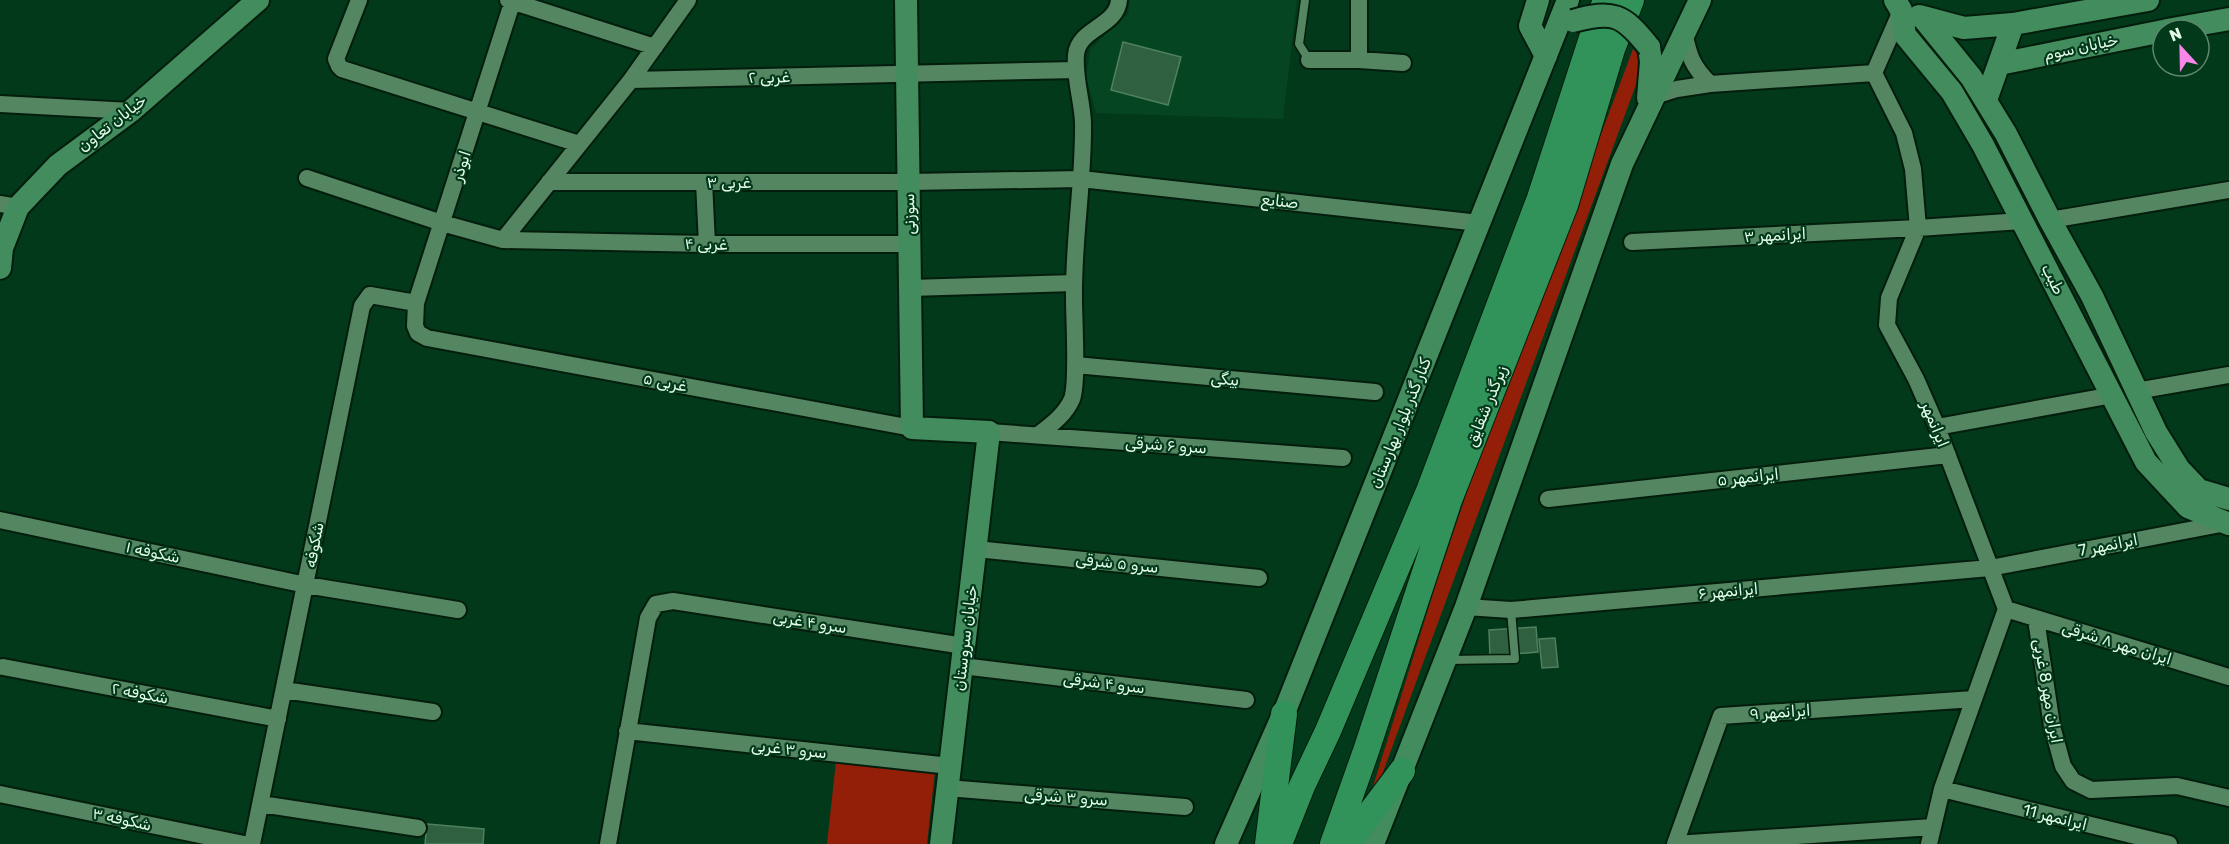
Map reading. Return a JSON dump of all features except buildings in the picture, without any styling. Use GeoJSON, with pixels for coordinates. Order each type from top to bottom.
{"type":"FeatureCollection","features":[{"type":"Feature","properties":{"kind":"main road","name":"خیابان تعاون"},"geometry":{"type":"LineString","coordinates":[[0,268],[9,205],[131,111],[258,0]]}},
{"type":"Feature","properties":{"kind":"main road","name":"سوزنی"},"geometry":{"type":"LineString","coordinates":[[906,0],[912,428]]}},
{"type":"Feature","properties":{"kind":"main road"},"geometry":{"type":"LineString","coordinates":[[1538,0],[1530,26],[1546,56]]}},
{"type":"Feature","properties":{"kind":"main road","name":"زیرگذر شقایق"},"geometry":{"type":"LineString","coordinates":[[1279,844],[1429,491],[1540,198],[1606,0]]}},
{"type":"Feature","properties":{"kind":"main road","name":"زیرگذر شقایق"},"geometry":{"type":"LineString","coordinates":[[1333,844],[1449,500],[1565,205],[1612,49],[1631,0]]}},
{"type":"Feature","properties":{"kind":"main road"},"geometry":{"type":"LineString","coordinates":[[1373,844],[1466,608],[1622,164],[1700,0]]}},
{"type":"Feature","properties":{"kind":"main road"},"geometry":{"type":"LineString","coordinates":[[2148,0],[2155,18]]}},
{"type":"Feature","properties":{"kind":"main road","name":"خیابان سوم"},"geometry":{"type":"LineString","coordinates":[[1923,18],[1964,28],[2013,24],[2148,0]]}},
{"type":"Feature","properties":{"kind":"main road"},"geometry":{"type":"LineString","coordinates":[[1898,5],[1923,18]]}},
{"type":"Feature","properties":{"kind":"main road","name":"طیب"},"geometry":{"type":"LineString","coordinates":[[1898,5],[1905,35],[1952,92],[1983,145],[2146,462],[2188,507],[2228,523]]}},
{"type":"Feature","properties":{"kind":"main road"},"geometry":{"type":"LineString","coordinates":[[1570,11],[1615,16],[1632,26],[1649,47],[1651,104]]}},
{"type":"Feature","properties":{"kind":"main road","name":"کنار گذر بلوار بهارستان"},"geometry":{"type":"LineString","coordinates":[[1227,844],[1284,714],[1546,56],[1570,11]]}},
{"type":"Feature","properties":{"kind":"main road","name":"طیب"},"geometry":{"type":"LineString","coordinates":[[1923,18],[1986,100],[2006,134],[2092,296],[2156,432],[2179,469],[2199,490],[2229,498]]}},
{"type":"Feature","properties":{"kind":"main road","name":"خیابان سوم"},"geometry":{"type":"LineString","coordinates":[[2211,22],[2229,19]]}},
{"type":"Feature","properties":{"kind":"main road"},"geometry":{"type":"LineString","coordinates":[[1986,100],[2013,24]]}},
{"type":"Feature","properties":{"kind":"main road","name":"خیابان سوم"},"geometry":{"type":"LineString","coordinates":[[1999,64],[2151,33]]}},
{"type":"Feature","properties":{"kind":"main road"},"geometry":{"type":"LineString","coordinates":[[1983,145],[2006,134]]}},
{"type":"Feature","properties":{"kind":"main road"},"geometry":{"type":"LineString","coordinates":[[912,428],[989,432]]}},
{"type":"Feature","properties":{"kind":"main road","name":"خیابان سروستان"},"geometry":{"type":"LineString","coordinates":[[941,844],[989,432]]}},
{"type":"Feature","properties":{"kind":"main road"},"geometry":{"type":"LineString","coordinates":[[1268,844],[1284,714]]}},
{"type":"Feature","properties":{"kind":"main road"},"geometry":{"type":"LineString","coordinates":[[1347,844],[1402,771]]}},
{"type":"Feature","properties":{"kind":"street"},"geometry":{"type":"LineString","coordinates":[[359,0],[336,59],[342,69],[579,144]]}},
{"type":"Feature","properties":{"kind":"street"},"geometry":{"type":"LineString","coordinates":[[511,0],[655,47]]}},
{"type":"Feature","properties":{"kind":"street","name":"ابوذر"},"geometry":{"type":"LineString","coordinates":[[418,333],[415,326],[416,303],[478,112],[511,0]]}},
{"type":"Feature","properties":{"kind":"street"},"geometry":{"type":"LineString","coordinates":[[503,240],[631,80],[688,0]]}},
{"type":"Feature","properties":{"kind":"street"},"geometry":{"type":"LineString","coordinates":[[1038,435],[1059,418],[1072,398],[1076,222],[1081,179],[1083,120],[1076,70],[1076,51],[1079,44],[1112,16],[1119,0]]}},
{"type":"Feature","properties":{"kind":"street"},"geometry":{"type":"LineString","coordinates":[[1359,0],[1359,60]]}},
{"type":"Feature","properties":{"kind":"street"},"geometry":{"type":"LineString","coordinates":[[1651,104],[1684,88],[1710,84],[1874,73],[1898,5]]}},
{"type":"Feature","properties":{"kind":"street"},"geometry":{"type":"LineString","coordinates":[[1684,32],[1690,58],[1696,70],[1710,84]]}},
{"type":"Feature","properties":{"kind":"street"},"geometry":{"type":"LineString","coordinates":[[1309,60],[1403,63]]}},
{"type":"Feature","properties":{"kind":"street","name":"غربی ۲"},"geometry":{"type":"LineString","coordinates":[[631,80],[1076,70]]}},
{"type":"Feature","properties":{"kind":"street","name":"ایرانمهر"},"geometry":{"type":"LineString","coordinates":[[1874,73],[1904,133],[1913,170],[1918,228],[1889,298],[1887,325],[1916,379],[1937,427],[2006,609]]}},
{"type":"Feature","properties":{"kind":"street"},"geometry":{"type":"LineString","coordinates":[[0,104],[131,111]]}},
{"type":"Feature","properties":{"kind":"street","name":"غربی ۴"},"geometry":{"type":"LineString","coordinates":[[307,178],[442,223],[503,240],[707,244],[910,244]]}},
{"type":"Feature","properties":{"kind":"street","name":"صنایع"},"geometry":{"type":"LineString","coordinates":[[909,182],[1081,179],[1479,224]]}},
{"type":"Feature","properties":{"kind":"street","name":"غربی ۳"},"geometry":{"type":"LineString","coordinates":[[549,182],[909,182]]}},
{"type":"Feature","properties":{"kind":"street"},"geometry":{"type":"LineString","coordinates":[[704,182],[707,244]]}},
{"type":"Feature","properties":{"kind":"street"},"geometry":{"type":"LineString","coordinates":[[2050,220],[2229,190]]}},
{"type":"Feature","properties":{"kind":"street","name":"ایرانمهر ۳"},"geometry":{"type":"LineString","coordinates":[[1632,242],[1918,228],[2022,220]]}},
{"type":"Feature","properties":{"kind":"street"},"geometry":{"type":"LineString","coordinates":[[910,288],[1074,283]]}},
{"type":"Feature","properties":{"kind":"street","name":"شکوفه"},"geometry":{"type":"LineString","coordinates":[[252,844],[362,306],[370,295],[416,303]]}},
{"type":"Feature","properties":{"kind":"street","name":"غربی ۵"},"geometry":{"type":"LineString","coordinates":[[418,333],[427,338],[912,428]]}},
{"type":"Feature","properties":{"kind":"street","name":"بیگی"},"geometry":{"type":"LineString","coordinates":[[1074,365],[1375,392]]}},
{"type":"Feature","properties":{"kind":"street"},"geometry":{"type":"LineString","coordinates":[[2136,391],[2229,375]]}},
{"type":"Feature","properties":{"kind":"street"},"geometry":{"type":"LineString","coordinates":[[1937,427],[2113,395]]}},
{"type":"Feature","properties":{"kind":"street","name":"سرو ۶ شرقی"},"geometry":{"type":"LineString","coordinates":[[989,432],[1343,458]]}},
{"type":"Feature","properties":{"kind":"street","name":"ایرانمهر ۵"},"geometry":{"type":"LineString","coordinates":[[1548,499],[1948,455]]}},
{"type":"Feature","properties":{"kind":"street","name":"شکوفه ۱"},"geometry":{"type":"LineString","coordinates":[[0,520],[306,585],[458,610]]}},
{"type":"Feature","properties":{"kind":"street","name":"ایرانمهر 7"},"geometry":{"type":"LineString","coordinates":[[1990,568],[2228,523]]}},
{"type":"Feature","properties":{"kind":"street","name":"سرو ۵ شرقی"},"geometry":{"type":"LineString","coordinates":[[976,549],[1259,578]]}},
{"type":"Feature","properties":{"kind":"street","name":"ایرانمهر ۶"},"geometry":{"type":"LineString","coordinates":[[1466,608],[1511,610],[1990,568]]}},
{"type":"Feature","properties":{"kind":"street","name":"سرو ۴ غربی"},"geometry":{"type":"LineString","coordinates":[[627,731],[648,618],[656,604],[673,601],[963,656]]}},
{"type":"Feature","properties":{"kind":"street"},"geometry":{"type":"LineString","coordinates":[[1929,844],[1942,789],[2006,609]]}},
{"type":"Feature","properties":{"kind":"street","name":"ایران مهر ٨ شرقی"},"geometry":{"type":"LineString","coordinates":[[2006,609],[2229,677]]}},
{"type":"Feature","properties":{"kind":"street","name":"ایران مهر 8 غربی"},"geometry":{"type":"LineString","coordinates":[[2036,619],[2052,726],[2063,766],[2073,781],[2091,790],[2177,786],[2229,798]]}},
{"type":"Feature","properties":{"kind":"street","name":"سرو ۴ شرقی"},"geometry":{"type":"LineString","coordinates":[[963,656],[1246,700]]}},
{"type":"Feature","properties":{"kind":"street","name":"شکوفه ۲"},"geometry":{"type":"LineString","coordinates":[[3,667],[278,719]]}},
{"type":"Feature","properties":{"kind":"street"},"geometry":{"type":"LineString","coordinates":[[284,690],[433,712]]}},
{"type":"Feature","properties":{"kind":"street","name":"ایرانمهر ۹"},"geometry":{"type":"LineString","coordinates":[[1675,844],[1721,716],[1974,699]]}},
{"type":"Feature","properties":{"kind":"street"},"geometry":{"type":"LineString","coordinates":[[608,844],[627,731]]}},
{"type":"Feature","properties":{"kind":"street","name":"سرو ۳ غربی"},"geometry":{"type":"LineString","coordinates":[[627,731],[950,766]]}},
{"type":"Feature","properties":{"kind":"street","name":"سرو ۳ شرقی"},"geometry":{"type":"LineString","coordinates":[[947,788],[1185,807]]}},
{"type":"Feature","properties":{"kind":"street","name":"ایرانمهر 11"},"geometry":{"type":"LineString","coordinates":[[1942,789],[2169,844]]}},
{"type":"Feature","properties":{"kind":"street","name":"شکوفه ۳"},"geometry":{"type":"LineString","coordinates":[[0,794],[244,844]]}},
{"type":"Feature","properties":{"kind":"street"},"geometry":{"type":"LineString","coordinates":[[261,804],[418,828]]}},
{"type":"Feature","properties":{"kind":"street"},"geometry":{"type":"LineString","coordinates":[[1675,844],[1933,827]]}},
{"type":"Feature","properties":{"kind":"lane"},"geometry":{"type":"LineString","coordinates":[[1305,0],[1299,44],[1309,60]]}},
{"type":"Feature","properties":{"kind":"lane"},"geometry":{"type":"LineString","coordinates":[[1446,660],[1515,659],[1511,610]]}},
{"type":"Feature","properties":{"kind":"shaded area"},"geometry":{"type":"Polygon","coordinates":[[[1130,0],[1297,0],[1283,119],[1096,113],[1086,78],[1090,50],[1120,19],[1128,15],[1130,0]]]}},
{"type":"Feature","properties":{"kind":"shaded area"},"geometry":{"type":"Polygon","coordinates":[[[1633,49],[1641,58],[1637,82],[1372,802],[1369,799],[1467,492],[1633,49]]]}},
{"type":"Feature","properties":{"kind":"shaded area"},"geometry":{"type":"Polygon","coordinates":[[[836,761],[935,771],[927,844],[827,844],[836,761]]]}}]}
